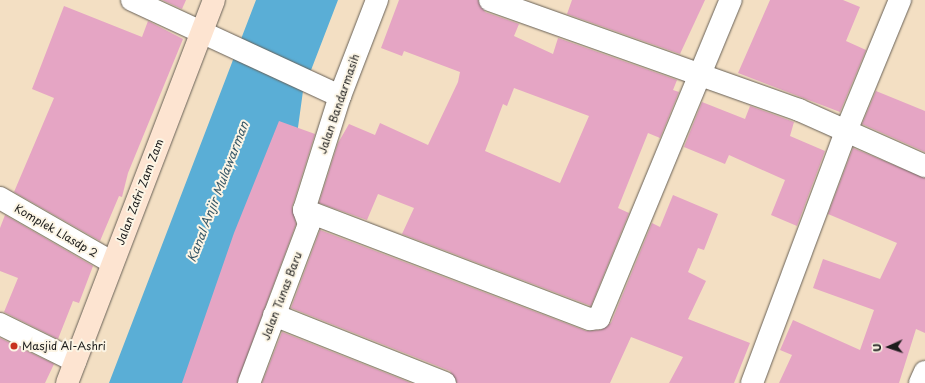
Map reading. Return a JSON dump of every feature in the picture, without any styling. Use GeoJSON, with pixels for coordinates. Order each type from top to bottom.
{"type":"FeatureCollection","features":[{"type":"Feature","properties":{"kind":"main road","name":"Jalan Zafri Zam Zam"},"geometry":{"type":"LineString","coordinates":[[67,383],[214,0]]}},
{"type":"Feature","properties":{"kind":"street"},"geometry":{"type":"LineString","coordinates":[[132,0],[340,96]]}},
{"type":"Feature","properties":{"kind":"street","name":"Jalan Bandarmasih"},"geometry":{"type":"LineString","coordinates":[[304,210],[340,96],[377,0]]}},
{"type":"Feature","properties":{"kind":"street"},"geometry":{"type":"LineString","coordinates":[[490,0],[541,8],[700,74],[846,131],[925,166]]}},
{"type":"Feature","properties":{"kind":"street"},"geometry":{"type":"LineString","coordinates":[[304,210],[590,319],[599,318],[730,0]]}},
{"type":"Feature","properties":{"kind":"street"},"geometry":{"type":"LineString","coordinates":[[752,383],[846,131],[900,0]]}},
{"type":"Feature","properties":{"kind":"street","name":"Komplek Llasdp 2"},"geometry":{"type":"LineString","coordinates":[[0,198],[113,263]]}},
{"type":"Feature","properties":{"kind":"street","name":"Jalan Tunas Baru"},"geometry":{"type":"LineString","coordinates":[[249,383],[309,224],[304,210]]}},
{"type":"Feature","properties":{"kind":"street"},"geometry":{"type":"LineString","coordinates":[[274,315],[445,383]]}},
{"type":"Feature","properties":{"kind":"street"},"geometry":{"type":"LineString","coordinates":[[0,324],[75,361]]}},
{"type":"Feature","properties":{"kind":"street"},"geometry":{"type":"LineString","coordinates":[[920,383],[925,372]]}},
{"type":"Feature","properties":{"kind":"water","name":"Kanal Anjir Mulawarman"},"geometry":{"type":"Polygon","coordinates":[[[256,0],[338,0],[303,91],[285,222],[227,383],[109,383],[256,0]]]}},
{"type":"Feature","properties":{"kind":"building"},"geometry":{"type":"Polygon","coordinates":[[[162,0],[186,0],[182,9],[162,0]]]}},
{"type":"Feature","properties":{"kind":"building"},"geometry":{"type":"Polygon","coordinates":[[[399,0],[478,0],[485,12],[519,24],[514,36],[553,54],[558,38],[677,80],[673,90],[679,92],[660,138],[648,133],[618,208],[629,213],[591,306],[402,234],[414,208],[378,194],[367,220],[319,203],[338,143],[349,124],[375,135],[380,123],[428,145],[458,82],[460,72],[404,51],[402,56],[381,48],[399,0]],[[514,88],[507,106],[503,104],[485,151],[560,183],[589,116],[514,88]]]}},
{"type":"Feature","properties":{"kind":"building"},"geometry":{"type":"Polygon","coordinates":[[[572,0],[705,0],[680,54],[567,14],[572,0]]]}},
{"type":"Feature","properties":{"kind":"building"},"geometry":{"type":"Polygon","coordinates":[[[770,0],[843,0],[860,7],[846,41],[866,50],[840,112],[738,73],[770,0]]]}},
{"type":"Feature","properties":{"kind":"building"},"geometry":{"type":"Polygon","coordinates":[[[64,6],[142,37],[148,21],[183,39],[128,173],[122,197],[119,196],[100,241],[14,192],[54,98],[32,89],[64,6]]]}},
{"type":"Feature","properties":{"kind":"building"},"geometry":{"type":"Polygon","coordinates":[[[876,91],[925,111],[925,152],[862,124],[876,91]]]}},
{"type":"Feature","properties":{"kind":"building"},"geometry":{"type":"Polygon","coordinates":[[[702,102],[745,119],[750,106],[794,122],[790,136],[825,151],[797,226],[771,215],[785,180],[729,155],[725,164],[684,147],[702,102]]]}},
{"type":"Feature","properties":{"kind":"building"},"geometry":{"type":"Polygon","coordinates":[[[279,121],[315,134],[292,207],[296,224],[237,383],[182,383],[234,233],[279,121]]]}},
{"type":"Feature","properties":{"kind":"building"},"geometry":{"type":"Polygon","coordinates":[[[853,148],[925,178],[925,333],[916,329],[899,383],[779,383],[792,355],[780,350],[793,320],[860,350],[874,310],[813,288],[823,259],[880,279],[897,243],[828,214],[853,148]]]}},
{"type":"Feature","properties":{"kind":"building"},"geometry":{"type":"Polygon","coordinates":[[[673,195],[718,214],[704,250],[698,248],[688,272],[706,281],[688,319],[750,343],[734,383],[669,383],[683,357],[631,337],[610,383],[457,383],[450,371],[291,308],[320,230],[586,331],[601,330],[611,323],[652,223],[660,227],[673,195]]]}},
{"type":"Feature","properties":{"kind":"building"},"geometry":{"type":"Polygon","coordinates":[[[5,215],[93,266],[79,303],[73,301],[58,339],[4,312],[18,278],[0,271],[0,228],[5,215]]]}},
{"type":"Feature","properties":{"kind":"building"},"geometry":{"type":"Polygon","coordinates":[[[282,332],[411,383],[262,383],[282,332]]]}},
{"type":"Feature","properties":{"kind":"building","name":"Masjid Al-Ashri"},"geometry":{"type":"Polygon","coordinates":[[[0,338],[54,364],[45,383],[0,383],[0,338]]]}},
{"type":"Feature","properties":{"kind":"place","name":"Masjid Al-Ashri"},"geometry":{"type":"Point","coordinates":[14,346]}}]}
